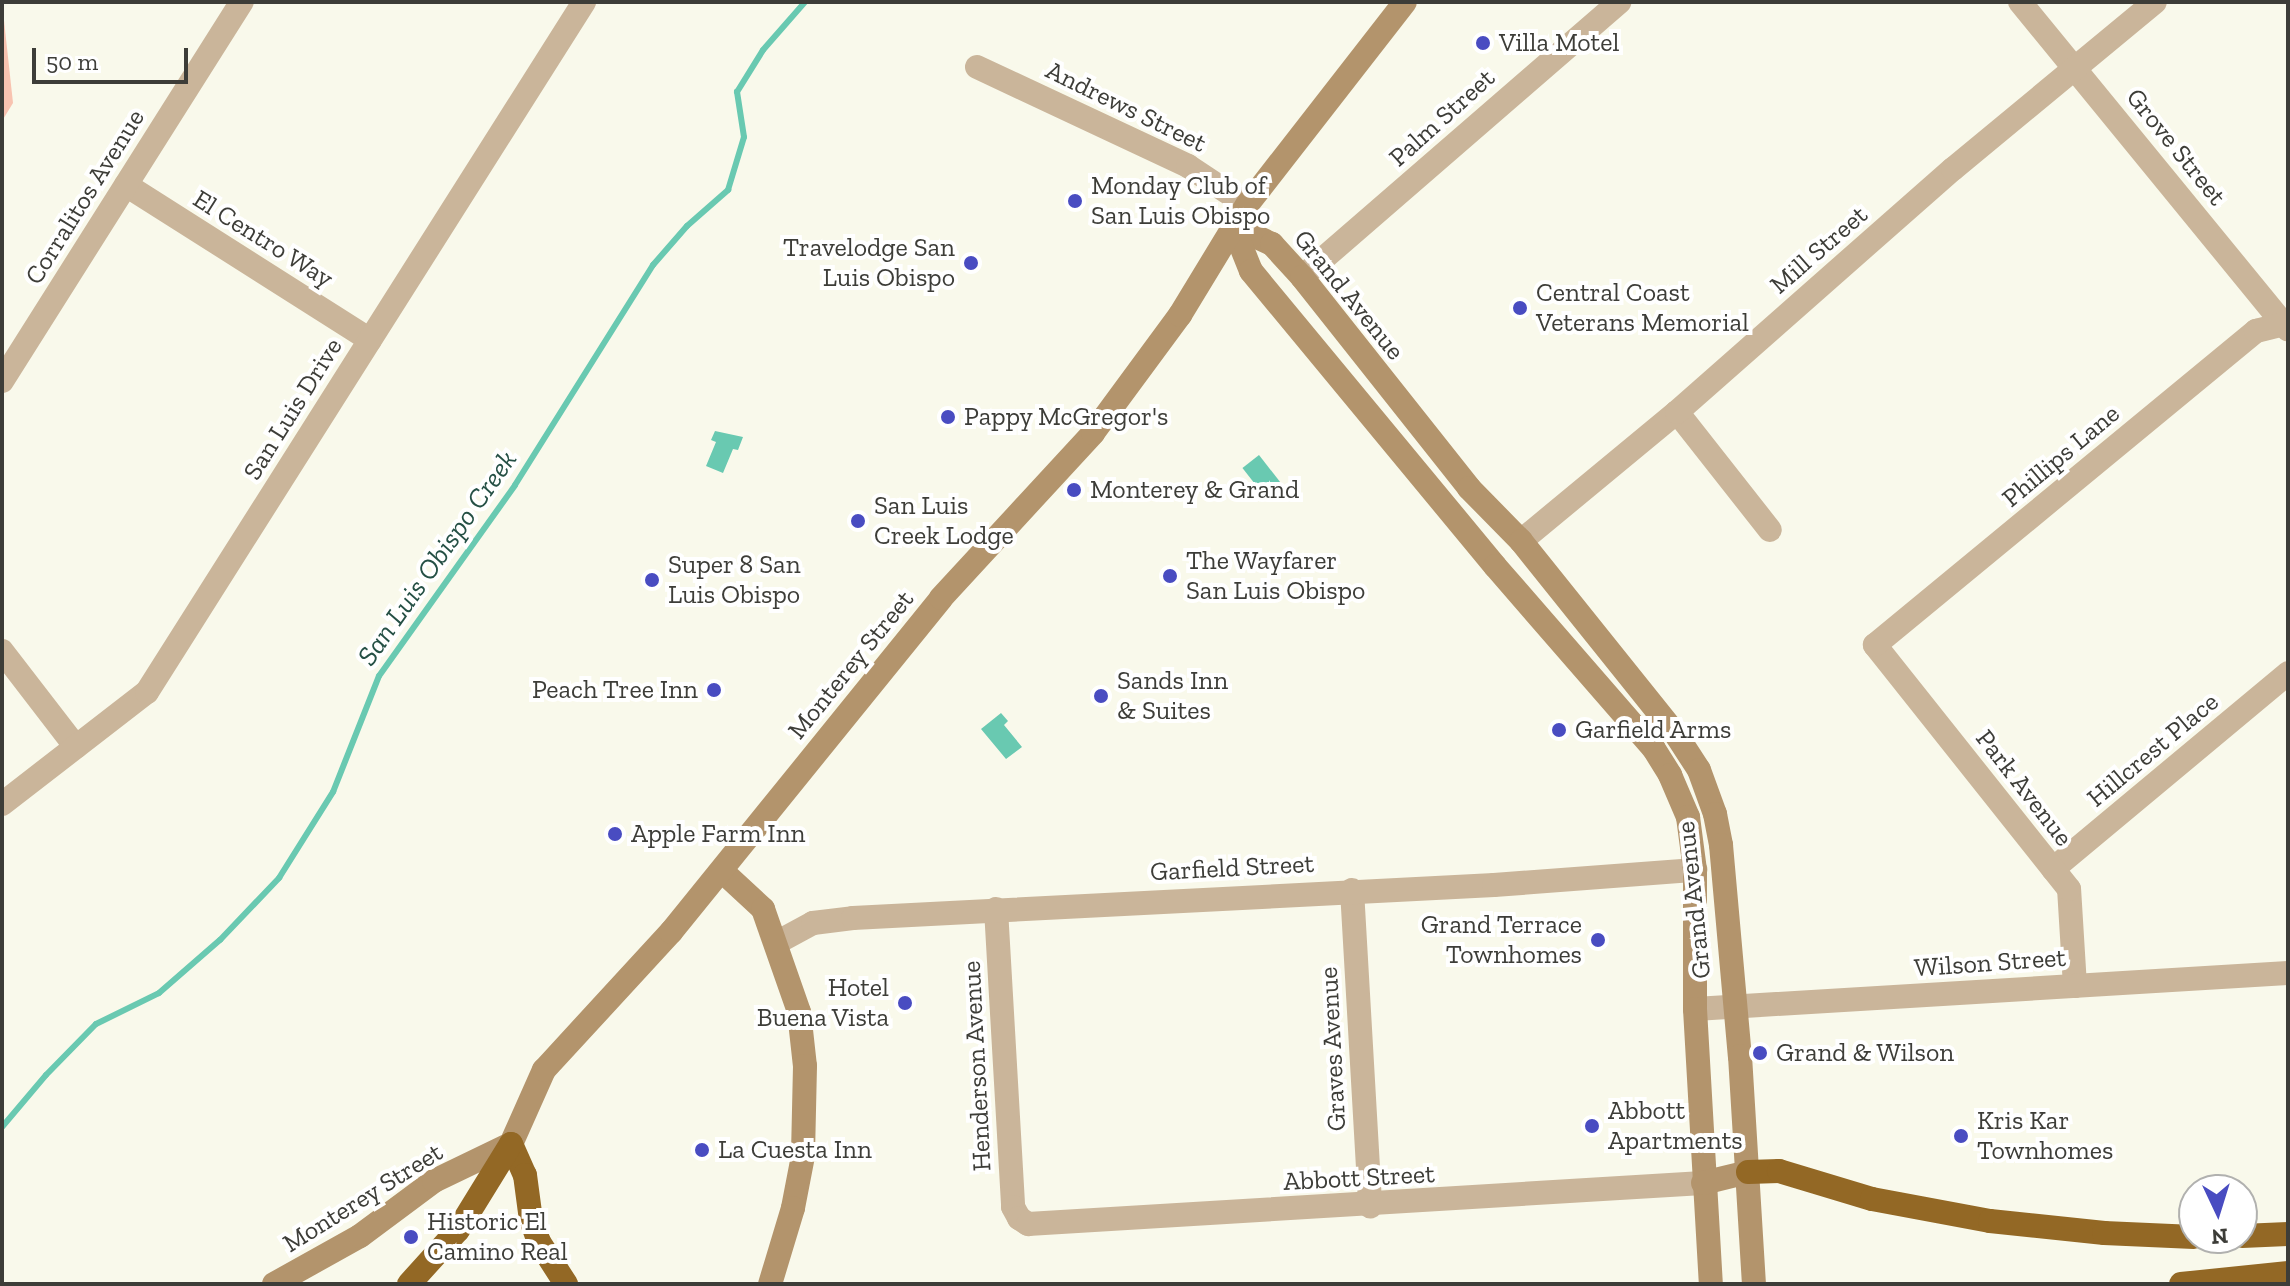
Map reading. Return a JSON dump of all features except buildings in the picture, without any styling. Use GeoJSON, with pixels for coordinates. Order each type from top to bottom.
{"type":"FeatureCollection","features":[{"type":"Feature","properties":{"kind":"highway"},"geometry":{"type":"LineString","coordinates":[[409,1284],[458,1230],[511,1144]]}},
{"type":"Feature","properties":{"kind":"highway"},"geometry":{"type":"LineString","coordinates":[[511,1144],[525,1175],[531,1220],[539,1242],[566,1284]]}},
{"type":"Feature","properties":{"kind":"highway"},"geometry":{"type":"LineString","coordinates":[[1748,1172],[1779,1171],[1872,1199],[1990,1221],[2104,1233],[2178,1236]]}},
{"type":"Feature","properties":{"kind":"highway"},"geometry":{"type":"LineString","coordinates":[[2258,1235],[2288,1234]]}},
{"type":"Feature","properties":{"kind":"highway"},"geometry":{"type":"LineString","coordinates":[[2181,1284],[2288,1273]]}},
{"type":"Feature","properties":{"kind":"street","name":"Corralitos Avenue"},"geometry":{"type":"LineString","coordinates":[[2,381],[242,2]]}},
{"type":"Feature","properties":{"kind":"street","name":"San Luis Drive"},"geometry":{"type":"LineString","coordinates":[[2,804],[147,692],[584,2]]}},
{"type":"Feature","properties":{"kind":"street","name":"Monterey Street"},"geometry":{"type":"LineString","coordinates":[[274,1284],[360,1236],[434,1181],[511,1144],[544,1070],[722,871],[941,598],[1093,433],[1180,315],[1247,205],[1405,2]]}},
{"type":"Feature","properties":{"kind":"street","name":"Palm Street"},"geometry":{"type":"LineString","coordinates":[[1302,277],[1619,2]]}},
{"type":"Feature","properties":{"kind":"street","name":"Grove Street"},"geometry":{"type":"LineString","coordinates":[[2020,2],[2287,325]]}},
{"type":"Feature","properties":{"kind":"street","name":"Mill Street"},"geometry":{"type":"LineString","coordinates":[[1521,541],[1677,412],[1953,169],[2155,2]]}},
{"type":"Feature","properties":{"kind":"street","name":"Andrews Street"},"geometry":{"type":"LineString","coordinates":[[977,67],[1188,166],[1247,205]]}},
{"type":"Feature","properties":{"kind":"street","name":"El Centro Way"},"geometry":{"type":"LineString","coordinates":[[126,185],[370,340]]}},
{"type":"Feature","properties":{"kind":"street","name":"Grand Avenue"},"geometry":{"type":"LineString","coordinates":[[1233,226],[1272,244],[1302,277],[1460,478],[1521,541],[1677,736],[1699,770],[1715,814],[1721,845],[1748,1172],[1754,1284]]}},
{"type":"Feature","properties":{"kind":"street","name":"Grand Avenue"},"geometry":{"type":"LineString","coordinates":[[1233,226],[1251,271],[1495,566],[1654,749],[1670,775],[1688,817],[1695,870],[1695,1009],[1711,1284]]}},
{"type":"Feature","properties":{"kind":"street","name":"Phillips Lane"},"geometry":{"type":"LineString","coordinates":[[1875,645],[2256,331],[2287,325]]}},
{"type":"Feature","properties":{"kind":"street"},"geometry":{"type":"LineString","coordinates":[[1677,412],[1770,530]]}},
{"type":"Feature","properties":{"kind":"street"},"geometry":{"type":"LineString","coordinates":[[1495,566],[1521,541]]}},
{"type":"Feature","properties":{"kind":"street","name":"Park Avenue"},"geometry":{"type":"LineString","coordinates":[[1875,645],[2069,889],[2075,986]]}},
{"type":"Feature","properties":{"kind":"street"},"geometry":{"type":"LineString","coordinates":[[2,651],[76,747]]}},
{"type":"Feature","properties":{"kind":"street","name":"Hillcrest Place"},"geometry":{"type":"LineString","coordinates":[[2053,869],[2288,673]]}},
{"type":"Feature","properties":{"kind":"street","name":"Garfield Street"},"geometry":{"type":"LineString","coordinates":[[776,943],[813,923],[996,909],[1494,885],[1695,870]]}},
{"type":"Feature","properties":{"kind":"street"},"geometry":{"type":"LineString","coordinates":[[722,871],[763,909],[799,1012],[805,1066],[798,1186],[770,1284]]}},
{"type":"Feature","properties":{"kind":"street","name":"Graves Avenue"},"geometry":{"type":"LineString","coordinates":[[1352,890],[1370,1206]]}},
{"type":"Feature","properties":{"kind":"street","name":"Henderson Avenue"},"geometry":{"type":"LineString","coordinates":[[996,909],[1013,1207],[1019,1218]]}},
{"type":"Feature","properties":{"kind":"street","name":"Wilson Street"},"geometry":{"type":"LineString","coordinates":[[1695,1009],[2288,973]]}},
{"type":"Feature","properties":{"kind":"street"},"geometry":{"type":"LineString","coordinates":[[1703,1183],[1748,1172]]}},
{"type":"Feature","properties":{"kind":"street","name":"Abbott Street"},"geometry":{"type":"LineString","coordinates":[[1019,1218],[1028,1224],[1370,1206],[1703,1183]]}},
{"type":"Feature","properties":{"kind":"shaded area"},"geometry":{"type":"Polygon","coordinates":[[[2,2],[13,103],[2,121],[2,2]]]}},
{"type":"Feature","properties":{"kind":"water"},"geometry":{"type":"Polygon","coordinates":[[[715,431],[743,437],[738,450],[733,449],[723,473],[706,466],[716,442],[711,440],[715,431]]]}},
{"type":"Feature","properties":{"kind":"water"},"geometry":{"type":"Polygon","coordinates":[[[1259,455],[1280,482],[1263,495],[1242,468],[1259,455]]]}},
{"type":"Feature","properties":{"kind":"water"},"geometry":{"type":"Polygon","coordinates":[[[1001,713],[1008,721],[1004,725],[1022,747],[1006,759],[981,729],[1001,713]]]}},
{"type":"Feature","properties":{"kind":"waterway","name":"San Luis Obispo Creek"},"geometry":{"type":"LineString","coordinates":[[2,1127],[46,1075],[96,1024],[159,993],[220,940],[279,878],[333,792],[379,676],[515,485],[653,265],[687,226],[728,190],[744,137],[737,92],[763,50],[805,2]]}},
{"type":"Feature","properties":{"kind":"place","name":"Villa Motel"},"geometry":{"type":"Point","coordinates":[1483,43]}},
{"type":"Feature","properties":{"kind":"place","name":"Monday Club of San Luis Obispo"},"geometry":{"type":"Point","coordinates":[1075,201]}},
{"type":"Feature","properties":{"kind":"place","name":"Travelodge San Luis Obispo"},"geometry":{"type":"Point","coordinates":[971,263]}},
{"type":"Feature","properties":{"kind":"place","name":"Central Coast Veterans Memorial"},"geometry":{"type":"Point","coordinates":[1520,308]}},
{"type":"Feature","properties":{"kind":"place","name":"Pappy McGregor's"},"geometry":{"type":"Point","coordinates":[948,417]}},
{"type":"Feature","properties":{"kind":"place","name":"Monterey & Grand"},"geometry":{"type":"Point","coordinates":[1074,490]}},
{"type":"Feature","properties":{"kind":"place","name":"San Luis Creek Lodge"},"geometry":{"type":"Point","coordinates":[858,521]}},
{"type":"Feature","properties":{"kind":"place","name":"The Wayfarer San Luis Obispo"},"geometry":{"type":"Point","coordinates":[1170,576]}},
{"type":"Feature","properties":{"kind":"place","name":"Super 8 San Luis Obispo"},"geometry":{"type":"Point","coordinates":[652,580]}},
{"type":"Feature","properties":{"kind":"place","name":"Peach Tree Inn"},"geometry":{"type":"Point","coordinates":[714,690]}},
{"type":"Feature","properties":{"kind":"place","name":"Sands Inn & Suites"},"geometry":{"type":"Point","coordinates":[1101,696]}},
{"type":"Feature","properties":{"kind":"place","name":"Garfield Arms"},"geometry":{"type":"Point","coordinates":[1559,730]}},
{"type":"Feature","properties":{"kind":"place","name":"Apple Farm Inn"},"geometry":{"type":"Point","coordinates":[615,834]}},
{"type":"Feature","properties":{"kind":"place","name":"Grand Terrace Townhomes"},"geometry":{"type":"Point","coordinates":[1598,940]}},
{"type":"Feature","properties":{"kind":"place","name":"Hotel Buena Vista"},"geometry":{"type":"Point","coordinates":[905,1003]}},
{"type":"Feature","properties":{"kind":"place","name":"Grand & Wilson"},"geometry":{"type":"Point","coordinates":[1760,1053]}},
{"type":"Feature","properties":{"kind":"place","name":"Abbott Apartments"},"geometry":{"type":"Point","coordinates":[1592,1126]}},
{"type":"Feature","properties":{"kind":"place","name":"Kris Kar Townhomes"},"geometry":{"type":"Point","coordinates":[1961,1136]}},
{"type":"Feature","properties":{"kind":"place","name":"La Cuesta Inn"},"geometry":{"type":"Point","coordinates":[702,1150]}},
{"type":"Feature","properties":{"kind":"place","name":"Historic El Camino Real"},"geometry":{"type":"Point","coordinates":[411,1237]}}]}
